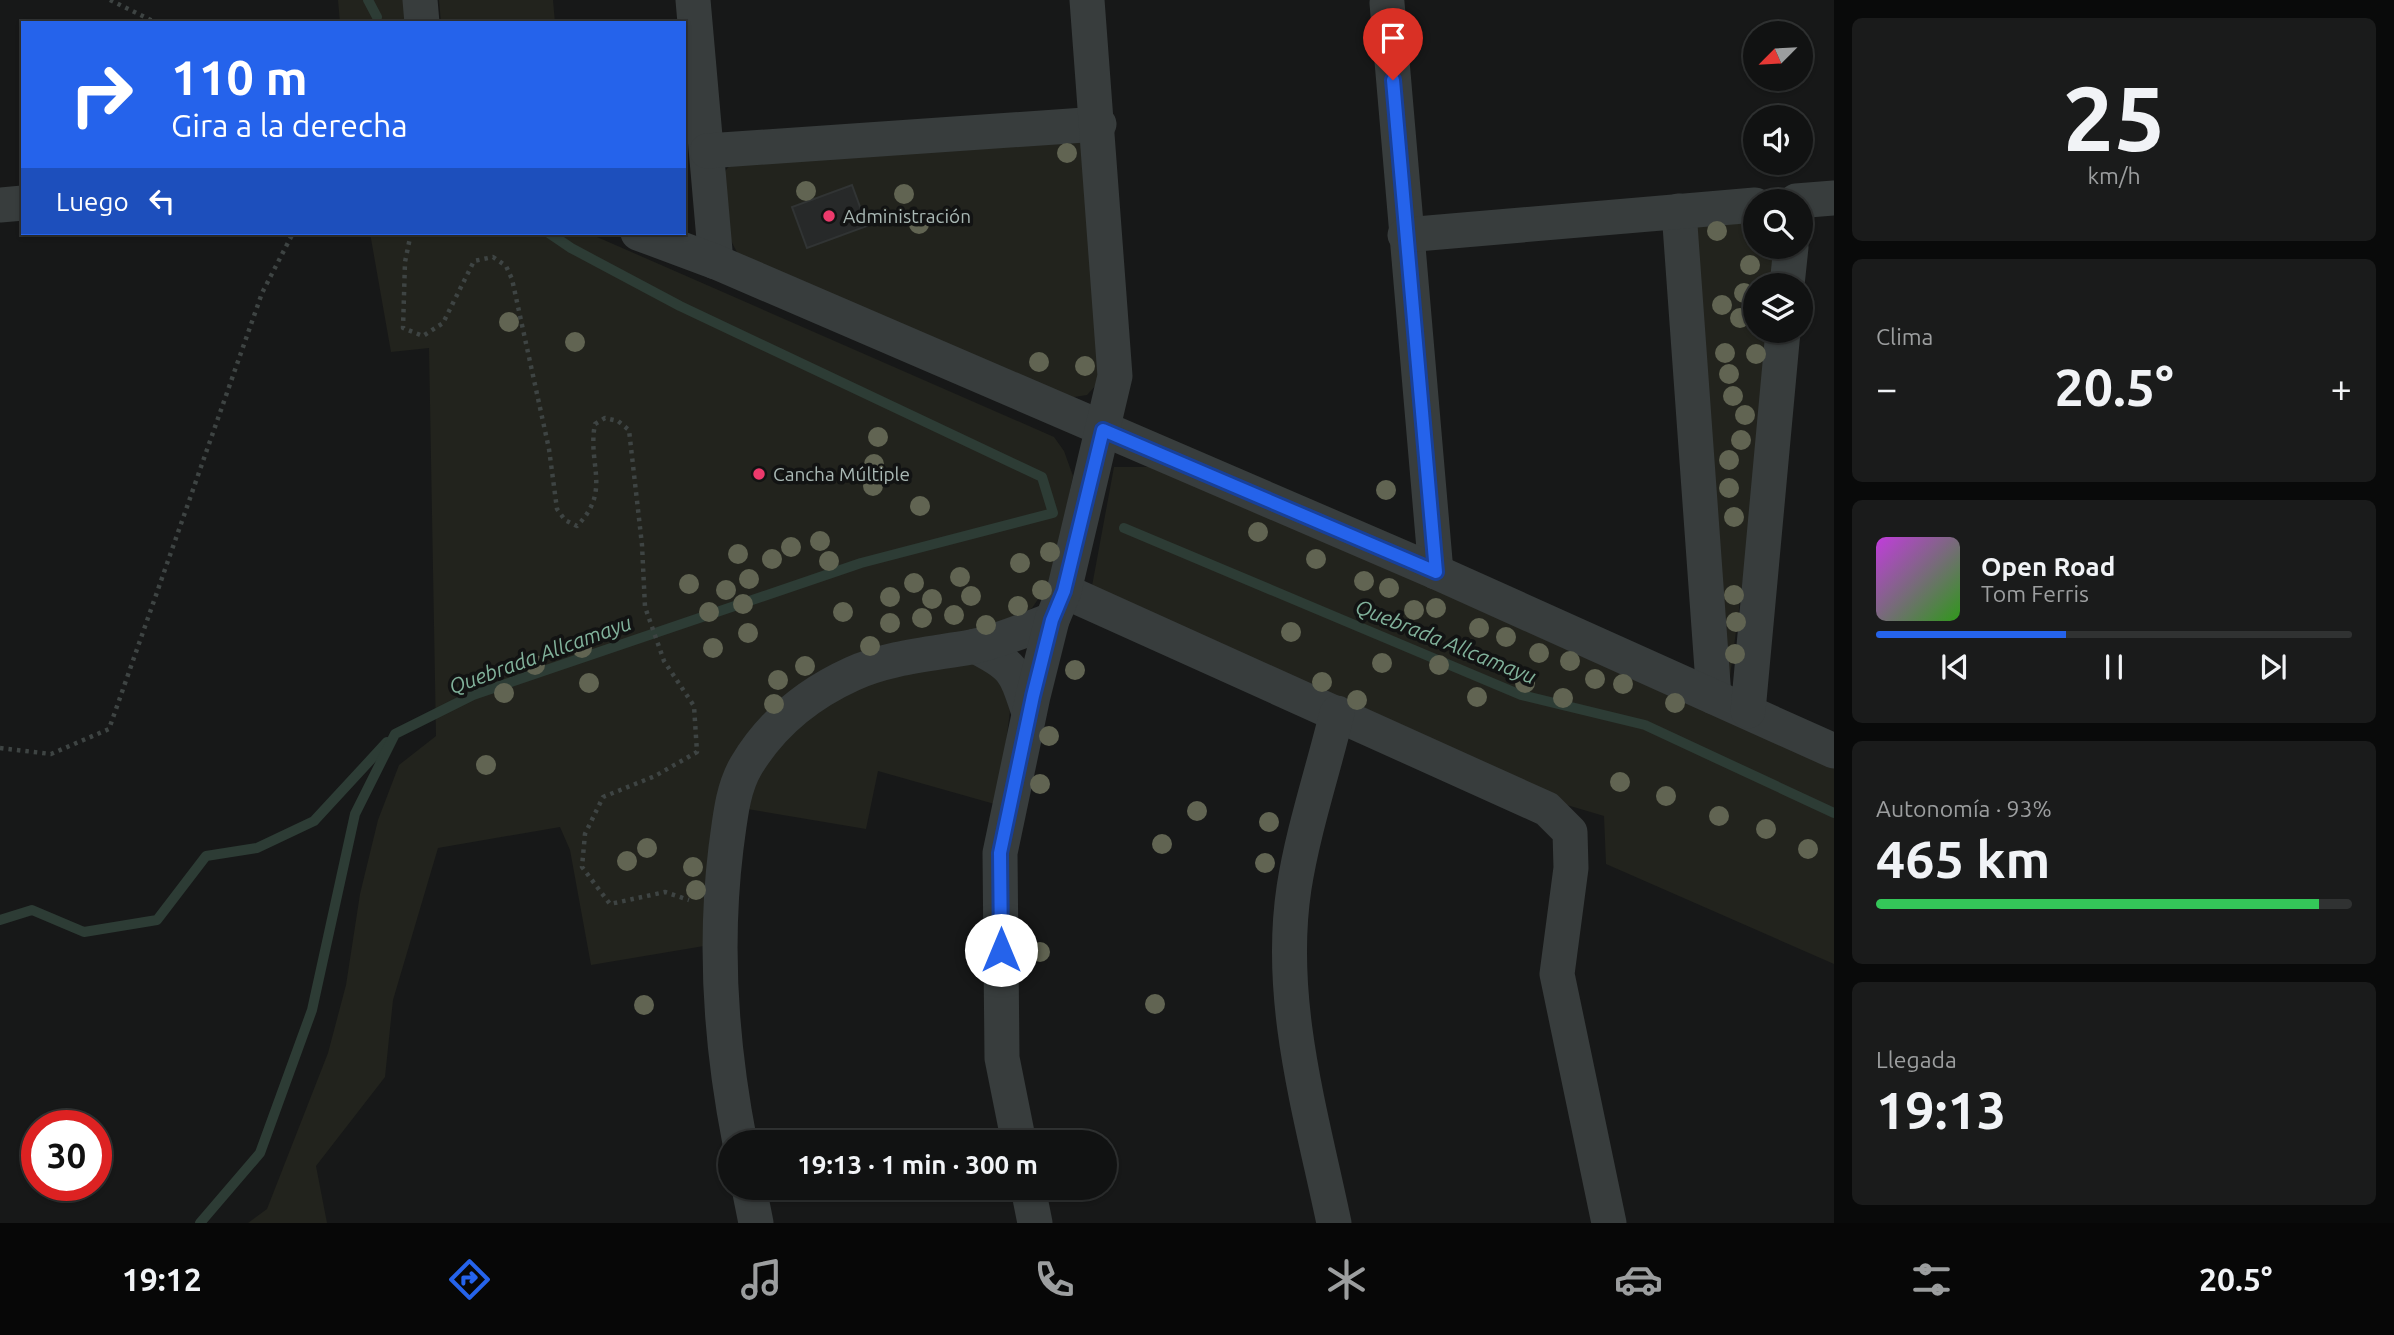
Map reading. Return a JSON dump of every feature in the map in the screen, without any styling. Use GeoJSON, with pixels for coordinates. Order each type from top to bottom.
{"type":"FeatureCollection","features":[{"type":"Feature","properties":{"kind":"street"},"geometry":{"type":"LineString","coordinates":[[420,0],[422,21]]}},
{"type":"Feature","properties":{"kind":"street"},"geometry":{"type":"LineString","coordinates":[[693,0],[716,262]]}},
{"type":"Feature","properties":{"kind":"street"},"geometry":{"type":"LineString","coordinates":[[1016,1130],[1002,1058],[1000,853],[1029,713],[1115,376],[1099,124],[1087,0]]}},
{"type":"Feature","properties":{"kind":"street"},"geometry":{"type":"LineString","coordinates":[[1387,2],[1436,572]]}},
{"type":"Feature","properties":{"kind":"street"},"geometry":{"type":"LineString","coordinates":[[707,151],[1099,124]]}},
{"type":"Feature","properties":{"kind":"street"},"geometry":{"type":"LineString","coordinates":[[1813,200],[1834,198]]}},
{"type":"Feature","properties":{"kind":"street"},"geometry":{"type":"LineString","coordinates":[[0,205],[21,204]]}},
{"type":"Feature","properties":{"kind":"street"},"geometry":{"type":"LineString","coordinates":[[1405,235],[1743,206]]}},
{"type":"Feature","properties":{"kind":"street"},"geometry":{"type":"LineString","coordinates":[[1679,211],[1714,697]]}},
{"type":"Feature","properties":{"kind":"street"},"geometry":{"type":"LineString","coordinates":[[643,235],[716,262],[1436,572],[1834,751]]}},
{"type":"Feature","properties":{"kind":"street"},"geometry":{"type":"LineString","coordinates":[[1748,711],[1782,343]]}},
{"type":"Feature","properties":{"kind":"street"},"geometry":{"type":"LineString","coordinates":[[737,1130],[730,1092],[720,975],[719,909],[732,804],[745,768],[776,724],[820,691],[854,673],[911,656],[975,646],[1058,606],[1337,713],[1547,808],[1570,832],[1571,868],[1557,974],[1609,1223]]}},
{"type":"Feature","properties":{"kind":"street"},"geometry":{"type":"LineString","coordinates":[[975,646],[1005,661],[1019,683],[1029,713]]}},
{"type":"Feature","properties":{"kind":"street"},"geometry":{"type":"LineString","coordinates":[[1334,1223],[1293,1027],[1290,962],[1294,888],[1337,713]]}},
{"type":"Feature","properties":{"kind":"street"},"geometry":{"type":"LineString","coordinates":[[751,1200],[756,1223]]}},
{"type":"Feature","properties":{"kind":"street"},"geometry":{"type":"LineString","coordinates":[[1030,1200],[1035,1223]]}},
{"type":"Feature","properties":{"kind":"path"},"geometry":{"type":"LineString","coordinates":[[110,0],[153,21]]}},
{"type":"Feature","properties":{"kind":"path"},"geometry":{"type":"LineString","coordinates":[[0,748],[51,754],[109,729],[262,293],[292,235]]}},
{"type":"Feature","properties":{"kind":"path"},"geometry":{"type":"LineString","coordinates":[[411,235],[405,262],[403,328],[423,337],[443,323],[474,261],[493,257],[506,267],[512,279],[541,411],[557,509],[565,520],[577,526],[592,510],[597,479],[593,437],[595,424],[605,418],[618,421],[629,430],[642,545],[645,607],[664,661],[694,706],[697,752],[655,776],[603,797],[585,834],[582,867],[610,904],[665,892],[719,909]]}},
{"type":"Feature","properties":{"kind":"shaded area"},"geometry":{"type":"Polygon","coordinates":[[[338,0],[406,0],[409,21],[340,21],[338,0]]]}},
{"type":"Feature","properties":{"kind":"shaded area"},"geometry":{"type":"Polygon","coordinates":[[[439,0],[553,0],[555,21],[441,21],[439,0]]]}},
{"type":"Feature","properties":{"kind":"shaded area"},"geometry":{"type":"Polygon","coordinates":[[[1080,133],[1099,382],[1087,395],[1068,398],[741,260],[727,233],[721,176],[731,164],[1080,133]]]}},
{"type":"Feature","properties":{"kind":"shaded area"},"geometry":{"type":"Polygon","coordinates":[[[1743,219],[1743,259],[1786,259],[1784,273],[1743,273],[1743,343],[1774,343],[1729,684],[1691,222],[1743,219]]]}},
{"type":"Feature","properties":{"kind":"shaded area"},"geometry":{"type":"Polygon","coordinates":[[[370,235],[593,235],[1054,437],[1064,451],[1073,476],[1052,579],[1032,608],[1002,626],[886,646],[739,758],[710,945],[591,965],[570,850],[560,827],[438,848],[393,1000],[385,1077],[316,1166],[327,1223],[248,1223],[267,1209],[328,1053],[346,985],[360,894],[378,820],[399,765],[436,736],[429,348],[391,352],[370,235]]]}},
{"type":"Feature","properties":{"kind":"shaded area"},"geometry":{"type":"Polygon","coordinates":[[[1114,467],[1161,467],[1834,768],[1834,964],[1606,864],[1604,816],[1550,800],[1092,586],[1114,467]]]}},
{"type":"Feature","properties":{"kind":"shaded area"},"geometry":{"type":"Polygon","coordinates":[[[976,657],[999,676],[1010,711],[998,805],[878,771],[866,829],[741,808],[784,728],[887,673],[976,657]]]}},
{"type":"Feature","properties":{"kind":"building","name":"Administración"},"geometry":{"type":"Polygon","coordinates":[[[852,185],[867,226],[807,248],[792,207],[852,185]]]}},
{"type":"Feature","properties":{"kind":"waterway"},"geometry":{"type":"LineString","coordinates":[[368,0],[377,17]]}},
{"type":"Feature","properties":{"kind":"waterway","name":"Quebrada Allcamayu"},"geometry":{"type":"LineString","coordinates":[[200,1223],[260,1153],[312,1010],[355,814],[395,734],[473,695],[861,563],[1053,513],[1042,477],[680,306],[571,248],[552,235]]}},
{"type":"Feature","properties":{"kind":"waterway","name":"Quebrada Allcamayu"},"geometry":{"type":"LineString","coordinates":[[1124,528],[1521,695],[1645,725],[1834,813]]}},
{"type":"Feature","properties":{"kind":"waterway"},"geometry":{"type":"LineString","coordinates":[[0,920],[32,910],[84,932],[157,920],[206,856],[257,848],[314,821],[387,742]]}},
{"type":"Feature","properties":{"kind":"place","name":"Administración"},"geometry":{"type":"Point","coordinates":[829,216]}},
{"type":"Feature","properties":{"kind":"place","name":"Cancha Múltiple"},"geometry":{"type":"Point","coordinates":[759,474]}},
{"type":"Feature","properties":{"kind":"route"},"geometry":{"type":"LineString","coordinates":[[1001,950],[1000,853],[1033,696],[1052,620],[1064,591],[1103,430],[1436,572],[1393,80]]}}]}
